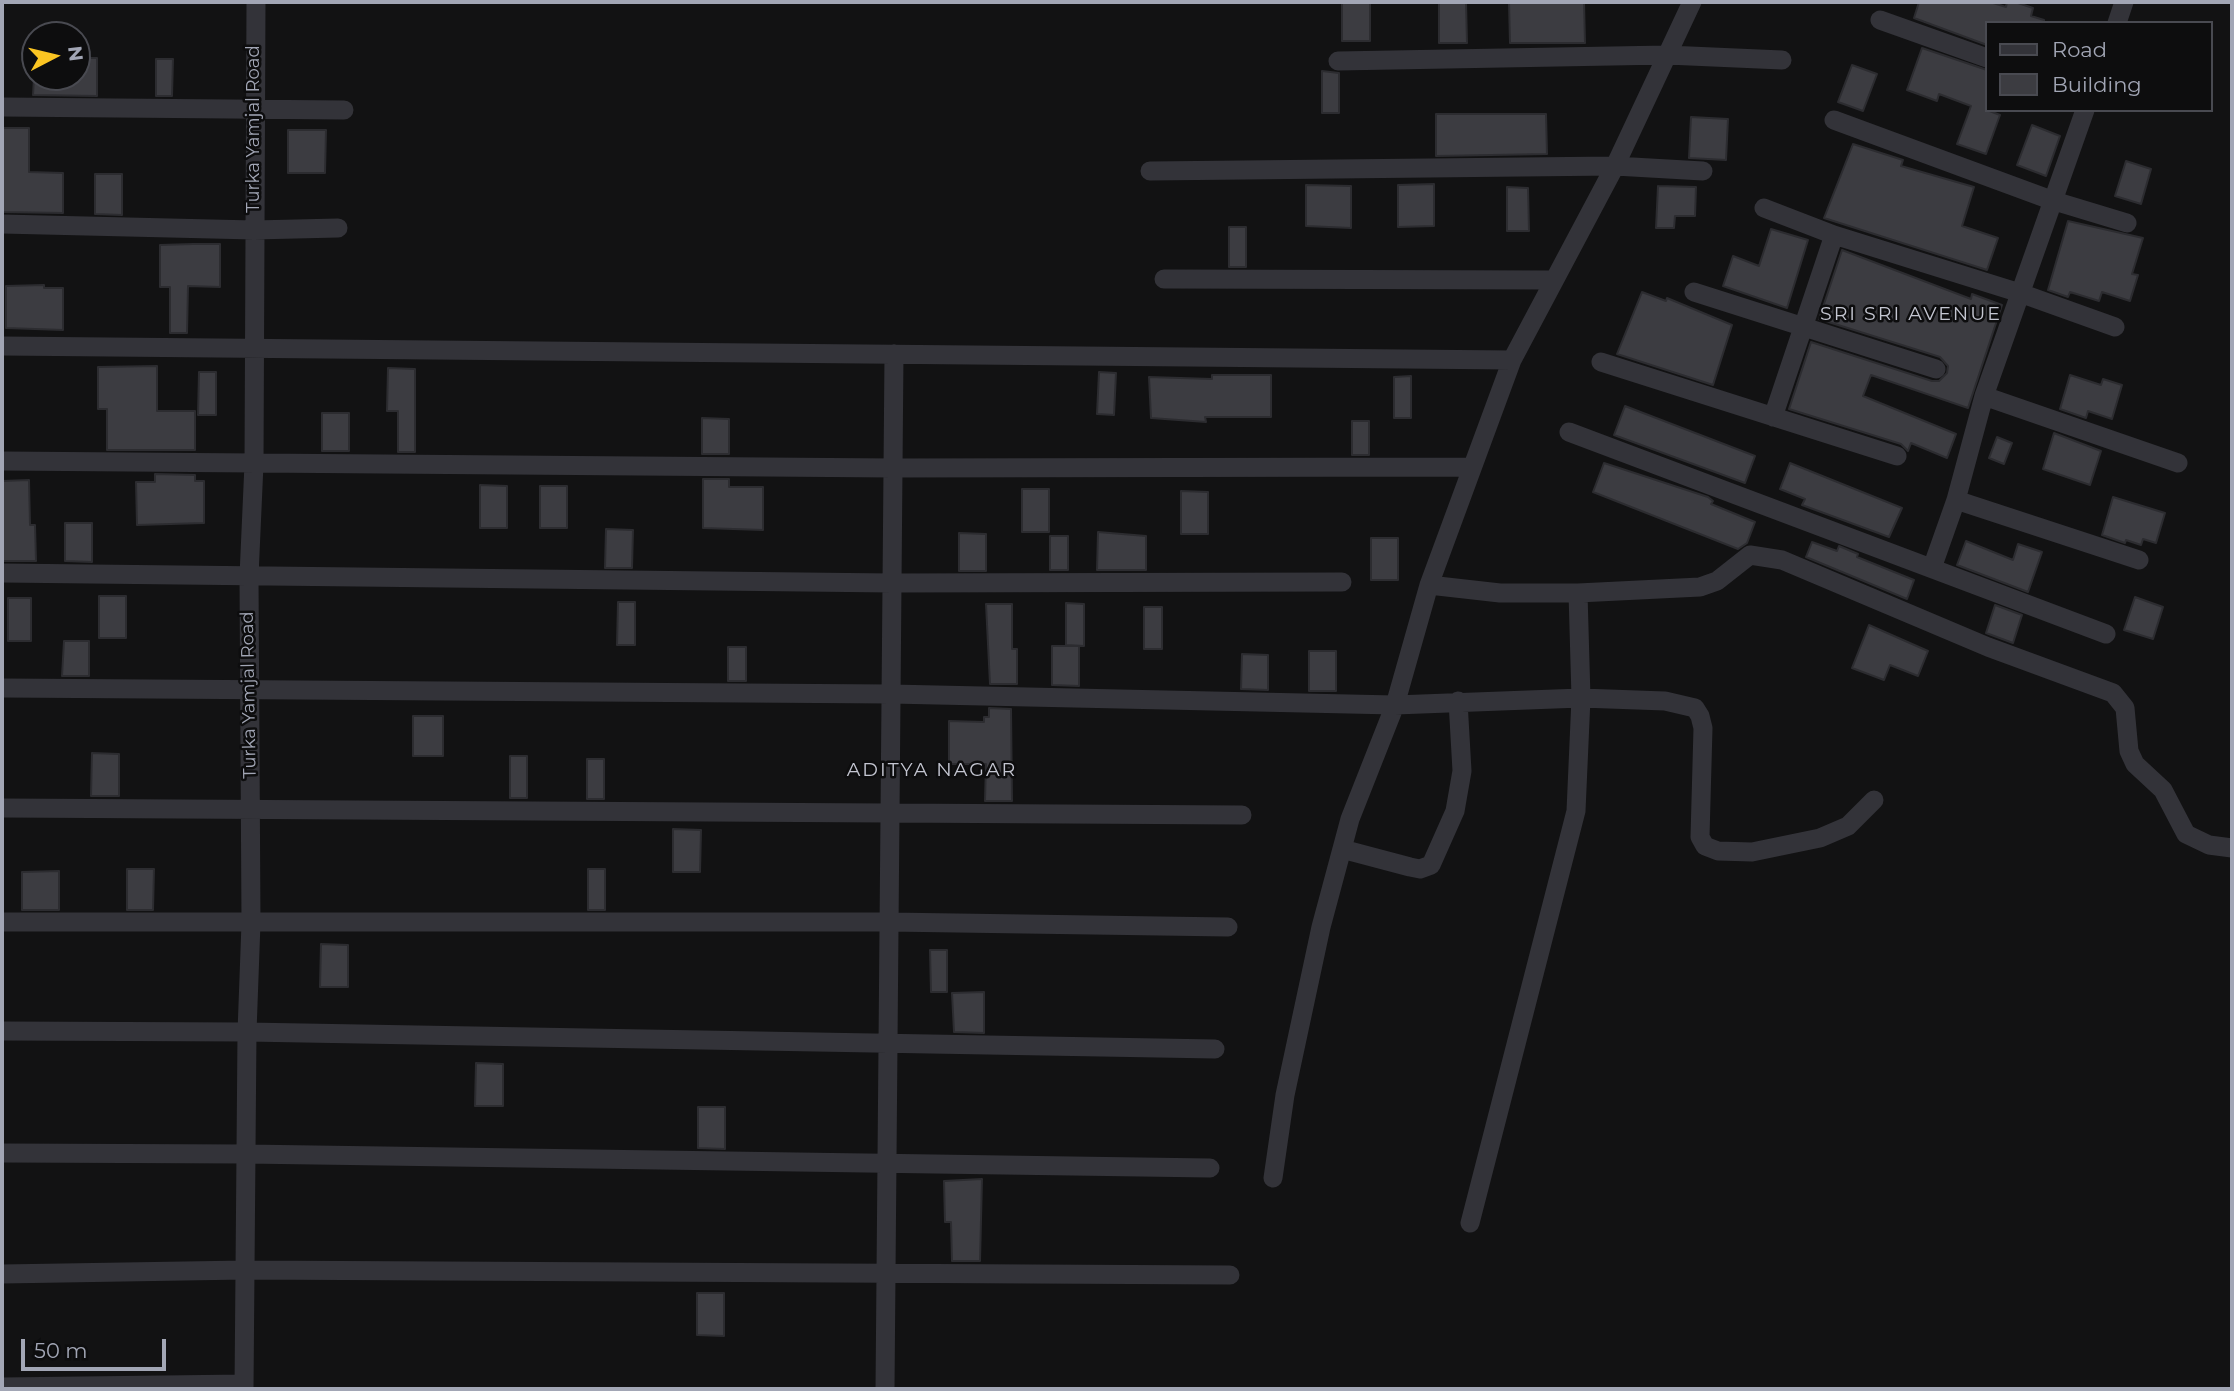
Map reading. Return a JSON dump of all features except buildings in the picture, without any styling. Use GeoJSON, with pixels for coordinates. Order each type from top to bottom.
{"type":"FeatureCollection","features":[{"type":"Feature","properties":{"kind":"street","name":"Turka Yamjal Road"},"geometry":{"type":"LineString","coordinates":[[244,1387],[247,1032],[251,923],[248,576],[254,464],[256,2]]}},
{"type":"Feature","properties":{"kind":"street"},"geometry":{"type":"LineString","coordinates":[[1273,1178],[1285,1095],[1321,927],[1359,793],[1395,705],[1429,585],[1512,360],[1615,166],[1692,2]]}},
{"type":"Feature","properties":{"kind":"street"},"geometry":{"type":"LineString","coordinates":[[2118,21],[2124,2]]}},
{"type":"Feature","properties":{"kind":"street"},"geometry":{"type":"LineString","coordinates":[[1880,20],[1986,58]]}},
{"type":"Feature","properties":{"kind":"street"},"geometry":{"type":"LineString","coordinates":[[1338,61],[1667,55],[1782,60]]}},
{"type":"Feature","properties":{"kind":"street"},"geometry":{"type":"LineString","coordinates":[[2,107],[344,110]]}},
{"type":"Feature","properties":{"kind":"street"},"geometry":{"type":"LineString","coordinates":[[1932,568],[1956,500],[1984,396],[2084,112]]}},
{"type":"Feature","properties":{"kind":"street"},"geometry":{"type":"LineString","coordinates":[[1834,120],[2051,200],[2127,223]]}},
{"type":"Feature","properties":{"kind":"street"},"geometry":{"type":"LineString","coordinates":[[1150,171],[1615,166],[1703,171]]}},
{"type":"Feature","properties":{"kind":"street"},"geometry":{"type":"LineString","coordinates":[[1764,208],[1834,236],[2020,293],[2115,327]]}},
{"type":"Feature","properties":{"kind":"street"},"geometry":{"type":"LineString","coordinates":[[2,224],[254,230],[338,228]]}},
{"type":"Feature","properties":{"kind":"street"},"geometry":{"type":"LineString","coordinates":[[1773,417],[1834,236]]}},
{"type":"Feature","properties":{"kind":"street"},"geometry":{"type":"LineString","coordinates":[[1164,279],[1555,280]]}},
{"type":"Feature","properties":{"kind":"street"},"geometry":{"type":"LineString","coordinates":[[1694,292],[1936,369]]}},
{"type":"Feature","properties":{"kind":"street"},"geometry":{"type":"LineString","coordinates":[[2,346],[1512,360]]}},
{"type":"Feature","properties":{"kind":"street"},"geometry":{"type":"LineString","coordinates":[[885,1389],[894,354]]}},
{"type":"Feature","properties":{"kind":"street"},"geometry":{"type":"LineString","coordinates":[[1601,362],[1897,456]]}},
{"type":"Feature","properties":{"kind":"street"},"geometry":{"type":"LineString","coordinates":[[1984,396],[2178,463]]}},
{"type":"Feature","properties":{"kind":"street"},"geometry":{"type":"LineString","coordinates":[[1569,432],[2106,634]]}},
{"type":"Feature","properties":{"kind":"street"},"geometry":{"type":"LineString","coordinates":[[2,461],[893,468],[1472,467]]}},
{"type":"Feature","properties":{"kind":"street"},"geometry":{"type":"LineString","coordinates":[[1956,500],[2139,560]]}},
{"type":"Feature","properties":{"kind":"street"},"geometry":{"type":"LineString","coordinates":[[1429,585],[1500,593],[1578,593],[1700,587],[1717,581],[1750,555],[1782,560],[1988,647],[2113,693],[2126,708],[2129,751],[2135,764],[2163,790],[2186,834],[2209,845],[2232,848]]}},
{"type":"Feature","properties":{"kind":"street"},"geometry":{"type":"LineString","coordinates":[[2,573],[892,583],[1342,582]]}},
{"type":"Feature","properties":{"kind":"street"},"geometry":{"type":"LineString","coordinates":[[1470,1223],[1576,811],[1581,698],[1578,593]]}},
{"type":"Feature","properties":{"kind":"street"},"geometry":{"type":"LineString","coordinates":[[2,688],[891,694],[1395,705],[1581,698],[1665,701],[1695,708],[1703,728],[1700,837],[1705,846],[1718,851],[1752,852],[1820,838],[1848,827],[1874,800]]}},
{"type":"Feature","properties":{"kind":"street"},"geometry":{"type":"LineString","coordinates":[[1342,849],[1420,869],[1431,865],[1455,811],[1462,771],[1458,701]]}},
{"type":"Feature","properties":{"kind":"street"},"geometry":{"type":"LineString","coordinates":[[2,808],[1242,815]]}},
{"type":"Feature","properties":{"kind":"street"},"geometry":{"type":"LineString","coordinates":[[2,922],[889,922],[1228,926]]}},
{"type":"Feature","properties":{"kind":"street"},"geometry":{"type":"LineString","coordinates":[[2,1031],[247,1032],[1215,1049]]}},
{"type":"Feature","properties":{"kind":"street"},"geometry":{"type":"LineString","coordinates":[[2,1153],[1210,1168]]}},
{"type":"Feature","properties":{"kind":"street"},"geometry":{"type":"LineString","coordinates":[[2,1274],[245,1270],[1230,1275]]}},
{"type":"Feature","properties":{"kind":"street"},"geometry":{"type":"LineString","coordinates":[[2,1387],[244,1387]]}},
{"type":"Feature","properties":{"kind":"district","name":"SRI SRI AVENUE"},"geometry":{"type":"Point","coordinates":[1911,314]}},
{"type":"Feature","properties":{"kind":"district","name":"ADITYA NAGAR"},"geometry":{"type":"Point","coordinates":[932,770]}}]}
